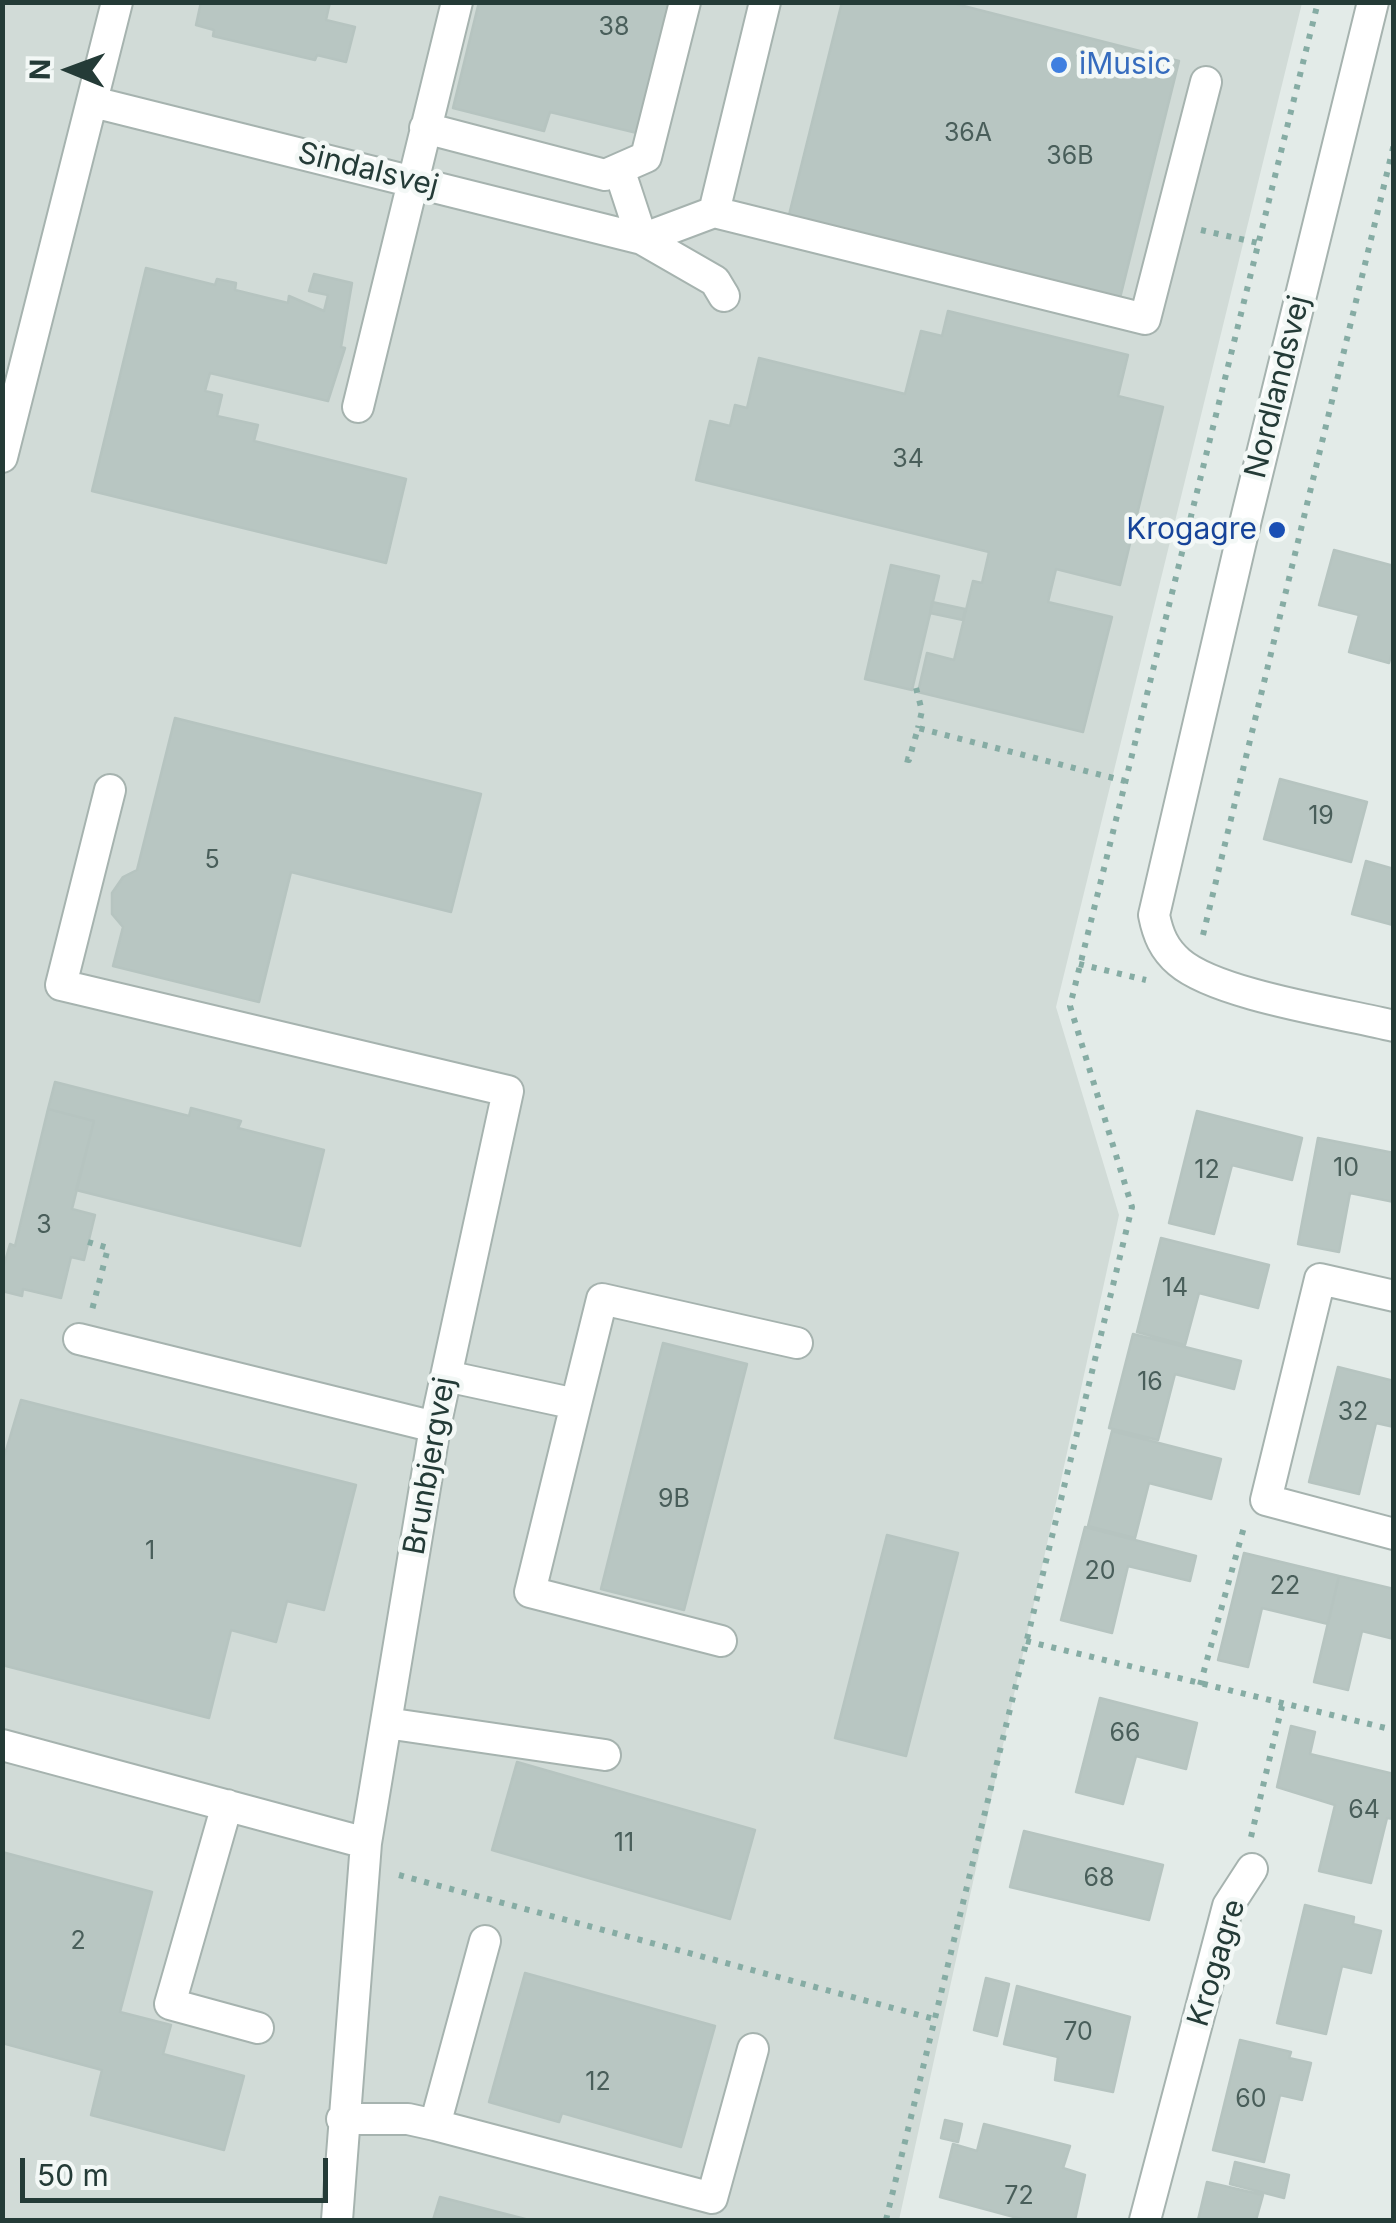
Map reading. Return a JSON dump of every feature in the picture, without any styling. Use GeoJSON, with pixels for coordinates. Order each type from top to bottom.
{"type":"FeatureCollection","features":[{"type":"Feature","properties":{"kind":"street"},"geometry":{"type":"LineString","coordinates":[[4,444],[117,2]]}},
{"type":"Feature","properties":{"kind":"street"},"geometry":{"type":"LineString","coordinates":[[358,407],[457,2]]}},
{"type":"Feature","properties":{"kind":"street"},"geometry":{"type":"LineString","coordinates":[[425,128],[606,175],[646,156],[685,2]]}},
{"type":"Feature","properties":{"kind":"street"},"geometry":{"type":"LineString","coordinates":[[714,212],[766,2]]}},
{"type":"Feature","properties":{"kind":"street","name":"Nordlandsvej"},"geometry":{"type":"LineString","coordinates":[[1195,972],[1165,948],[1158,934],[1156,897],[1373,2]]}},
{"type":"Feature","properties":{"kind":"street"},"geometry":{"type":"LineString","coordinates":[[618,169],[642,239],[714,212],[1145,319],[1206,82]]}},
{"type":"Feature","properties":{"kind":"street","name":"Sindalsvej"},"geometry":{"type":"LineString","coordinates":[[93,102],[642,239],[715,281],[724,296]]}},
{"type":"Feature","properties":{"kind":"street","name":"Brunbjergvej"},"geometry":{"type":"LineString","coordinates":[[110,790],[61,985],[508,1091],[434,1427],[365,1854],[337,2220]]}},
{"type":"Feature","properties":{"kind":"street"},"geometry":{"type":"LineString","coordinates":[[1195,972],[1234,987],[1394,1026]]}},
{"type":"Feature","properties":{"kind":"street"},"geometry":{"type":"LineString","coordinates":[[1394,1296],[1320,1279],[1266,1500],[1394,1534]]}},
{"type":"Feature","properties":{"kind":"street"},"geometry":{"type":"LineString","coordinates":[[722,1641],[530,1592],[602,1298],[797,1342]]}},
{"type":"Feature","properties":{"kind":"street"},"geometry":{"type":"LineString","coordinates":[[82,1340],[434,1427]]}},
{"type":"Feature","properties":{"kind":"street"},"geometry":{"type":"LineString","coordinates":[[446,1376],[576,1404]]}},
{"type":"Feature","properties":{"kind":"street"},"geometry":{"type":"LineString","coordinates":[[386,1723],[605,1756]]}},
{"type":"Feature","properties":{"kind":"street"},"geometry":{"type":"LineString","coordinates":[[2,1745],[227,1806],[365,1854]]}},
{"type":"Feature","properties":{"kind":"street"},"geometry":{"type":"LineString","coordinates":[[227,1806],[170,2004],[258,2028]]}},
{"type":"Feature","properties":{"kind":"street","name":"Krogagre"},"geometry":{"type":"LineString","coordinates":[[1145,2220],[1228,1906],[1252,1868]]}},
{"type":"Feature","properties":{"kind":"street"},"geometry":{"type":"LineString","coordinates":[[436,2125],[484,1941]]}},
{"type":"Feature","properties":{"kind":"street"},"geometry":{"type":"LineString","coordinates":[[342,2119],[408,2119],[712,2198],[754,2050]]}},
{"type":"Feature","properties":{"kind":"path"},"geometry":{"type":"LineString","coordinates":[[886,2220],[1132,1207],[1070,1006],[1318,2]]}},
{"type":"Feature","properties":{"kind":"path"},"geometry":{"type":"LineString","coordinates":[[1195,972],[1394,144]]}},
{"type":"Feature","properties":{"kind":"path"},"geometry":{"type":"LineString","coordinates":[[1201,230],[1258,243]]}},
{"type":"Feature","properties":{"kind":"path"},"geometry":{"type":"LineString","coordinates":[[905,759],[909,760],[922,711],[916,688]]}},
{"type":"Feature","properties":{"kind":"path"},"geometry":{"type":"LineString","coordinates":[[918,728],[1125,781]]}},
{"type":"Feature","properties":{"kind":"path"},"geometry":{"type":"LineString","coordinates":[[1080,964],[1153,982]]}},
{"type":"Feature","properties":{"kind":"path"},"geometry":{"type":"LineString","coordinates":[[82,1340],[108,1248],[88,1242]]}},
{"type":"Feature","properties":{"kind":"path"},"geometry":{"type":"LineString","coordinates":[[1200,1685],[1247,1516],[1266,1500]]}},
{"type":"Feature","properties":{"kind":"path"},"geometry":{"type":"LineString","coordinates":[[1026,1641],[1282,1706],[1394,1730]]}},
{"type":"Feature","properties":{"kind":"path","name":"Krogagre"},"geometry":{"type":"LineString","coordinates":[[1252,1868],[1251,1833],[1282,1706]]}},
{"type":"Feature","properties":{"kind":"path"},"geometry":{"type":"LineString","coordinates":[[365,1854],[934,2019]]}},
{"type":"Feature","properties":{"kind":"shaded area"},"geometry":{"type":"Polygon","coordinates":[[[3,3],[1302,3],[1056,1007],[1119,1215],[899,2220],[3,2220],[3,3]]]}},
{"type":"Feature","properties":{"kind":"building"},"geometry":{"type":"Polygon","coordinates":[[[201,2],[330,2],[326,20],[355,27],[346,62],[317,55],[315,60],[213,36],[214,30],[196,25],[201,2]]]}},
{"type":"Feature","properties":{"kind":"building"},"geometry":{"type":"Polygon","coordinates":[[[479,2],[669,2],[637,133],[550,112],[544,131],[453,108],[479,2]]]}},
{"type":"Feature","properties":{"kind":"building"},"geometry":{"type":"Polygon","coordinates":[[[842,2],[948,2],[1179,61],[1120,298],[789,215],[842,2]]]}},
{"type":"Feature","properties":{"kind":"building"},"geometry":{"type":"Polygon","coordinates":[[[146,268],[215,285],[217,279],[236,283],[235,290],[288,303],[289,296],[324,311],[328,295],[309,291],[314,274],[352,283],[341,347],[345,348],[328,401],[210,373],[205,391],[222,395],[217,416],[258,425],[254,441],[406,479],[386,563],[92,491],[146,268]]]}},
{"type":"Feature","properties":{"kind":"building"},"geometry":{"type":"Polygon","coordinates":[[[948,311],[1128,355],[1118,396],[1163,407],[1120,585],[1056,569],[1048,602],[1112,617],[1083,732],[918,692],[927,653],[954,660],[973,581],[982,583],[989,552],[696,480],[710,421],[730,426],[735,405],[747,408],[759,358],[905,394],[921,331],[942,336],[948,311]]]}},
{"type":"Feature","properties":{"kind":"building"},"geometry":{"type":"Polygon","coordinates":[[[1334,550],[1394,566],[1394,646],[1389,663],[1349,652],[1359,615],[1319,605],[1334,550]]]}},
{"type":"Feature","properties":{"kind":"building"},"geometry":{"type":"Polygon","coordinates":[[[891,565],[939,576],[912,690],[865,679],[891,565]]]}},
{"type":"Feature","properties":{"kind":"building"},"geometry":{"type":"Polygon","coordinates":[[[932,602],[965,609],[963,620],[930,613],[932,602]]]}},
{"type":"Feature","properties":{"kind":"building"},"geometry":{"type":"Polygon","coordinates":[[[175,718],[481,794],[451,912],[291,872],[259,1002],[113,966],[123,927],[112,914],[112,893],[123,877],[137,870],[175,718]]]}},
{"type":"Feature","properties":{"kind":"building"},"geometry":{"type":"Polygon","coordinates":[[[1280,779],[1367,802],[1351,862],[1264,839],[1280,779]]]}},
{"type":"Feature","properties":{"kind":"building"},"geometry":{"type":"Polygon","coordinates":[[[1366,861],[1394,869],[1393,925],[1352,914],[1366,861]]]}},
{"type":"Feature","properties":{"kind":"building"},"geometry":{"type":"Polygon","coordinates":[[[55,1082],[189,1116],[191,1108],[241,1121],[238,1128],[324,1150],[300,1246],[76,1190],[94,1121],[48,1109],[55,1082]]]}},
{"type":"Feature","properties":{"kind":"building"},"geometry":{"type":"Polygon","coordinates":[[[48,1109],[94,1121],[72,1209],[95,1215],[84,1260],[71,1257],[61,1298],[23,1289],[22,1296],[2,1291],[2,1272],[10,1244],[15,1246],[48,1109]]]}},
{"type":"Feature","properties":{"kind":"building"},"geometry":{"type":"Polygon","coordinates":[[[1197,1111],[1302,1138],[1292,1180],[1232,1165],[1214,1234],[1169,1223],[1197,1111]]]}},
{"type":"Feature","properties":{"kind":"building"},"geometry":{"type":"Polygon","coordinates":[[[1318,1138],[1394,1153],[1394,1202],[1350,1193],[1339,1252],[1298,1244],[1318,1138]]]}},
{"type":"Feature","properties":{"kind":"building"},"geometry":{"type":"Polygon","coordinates":[[[1161,1238],[1269,1265],[1258,1308],[1199,1293],[1185,1345],[1137,1332],[1161,1238]]]}},
{"type":"Feature","properties":{"kind":"building"},"geometry":{"type":"Polygon","coordinates":[[[1133,1334],[1241,1361],[1234,1389],[1175,1374],[1158,1440],[1109,1428],[1133,1334]]]}},
{"type":"Feature","properties":{"kind":"building"},"geometry":{"type":"Polygon","coordinates":[[[663,1343],[747,1364],[684,1610],[601,1589],[663,1343]]]}},
{"type":"Feature","properties":{"kind":"building"},"geometry":{"type":"Polygon","coordinates":[[[1338,1367],[1394,1381],[1394,1427],[1376,1423],[1359,1494],[1309,1482],[1338,1367]]]}},
{"type":"Feature","properties":{"kind":"building"},"geometry":{"type":"Polygon","coordinates":[[[21,1400],[356,1485],[324,1610],[287,1601],[276,1642],[231,1630],[209,1718],[2,1665],[2,1464],[21,1400]]]}},
{"type":"Feature","properties":{"kind":"building"},"geometry":{"type":"Polygon","coordinates":[[[1112,1431],[1221,1459],[1211,1499],[1149,1483],[1135,1538],[1088,1526],[1112,1431]]]}},
{"type":"Feature","properties":{"kind":"building"},"geometry":{"type":"Polygon","coordinates":[[[1085,1527],[1196,1556],[1190,1581],[1128,1566],[1112,1633],[1061,1620],[1085,1527]]]}},
{"type":"Feature","properties":{"kind":"building"},"geometry":{"type":"Polygon","coordinates":[[[887,1535],[958,1553],[906,1756],[835,1738],[887,1535]]]}},
{"type":"Feature","properties":{"kind":"building"},"geometry":{"type":"Polygon","coordinates":[[[1244,1553],[1339,1576],[1328,1624],[1262,1608],[1248,1667],[1218,1660],[1244,1553]]]}},
{"type":"Feature","properties":{"kind":"building"},"geometry":{"type":"Polygon","coordinates":[[[1339,1576],[1394,1589],[1394,1639],[1362,1631],[1348,1690],[1314,1682],[1339,1576]]]}},
{"type":"Feature","properties":{"kind":"building"},"geometry":{"type":"Polygon","coordinates":[[[1100,1698],[1197,1723],[1186,1769],[1136,1756],[1123,1804],[1076,1792],[1100,1698]]]}},
{"type":"Feature","properties":{"kind":"building"},"geometry":{"type":"Polygon","coordinates":[[[1291,1726],[1315,1732],[1310,1754],[1394,1774],[1394,1819],[1387,1818],[1371,1883],[1319,1871],[1335,1805],[1277,1787],[1291,1726]]]}},
{"type":"Feature","properties":{"kind":"building"},"geometry":{"type":"Polygon","coordinates":[[[517,1762],[755,1830],[730,1919],[492,1850],[517,1762]]]}},
{"type":"Feature","properties":{"kind":"building"},"geometry":{"type":"Polygon","coordinates":[[[1024,1831],[1163,1865],[1149,1920],[1010,1887],[1024,1831]]]}},
{"type":"Feature","properties":{"kind":"building"},"geometry":{"type":"Polygon","coordinates":[[[2,1852],[152,1892],[120,2012],[171,2025],[163,2054],[244,2076],[224,2150],[91,2115],[102,2070],[2,2043],[2,1852]]]}},
{"type":"Feature","properties":{"kind":"building"},"geometry":{"type":"Polygon","coordinates":[[[1305,1905],[1354,1917],[1353,1924],[1381,1931],[1371,1973],[1342,1966],[1326,2034],[1277,2023],[1305,1905]]]}},
{"type":"Feature","properties":{"kind":"building"},"geometry":{"type":"Polygon","coordinates":[[[525,1973],[715,2026],[681,2147],[562,2113],[559,2122],[489,2102],[525,1973]]]}},
{"type":"Feature","properties":{"kind":"building"},"geometry":{"type":"Polygon","coordinates":[[[986,1978],[1009,1984],[997,2036],[974,2030],[986,1978]]]}},
{"type":"Feature","properties":{"kind":"building"},"geometry":{"type":"Polygon","coordinates":[[[1017,1986],[1130,2017],[1113,2092],[1055,2080],[1058,2057],[1004,2044],[1017,1986]]]}},
{"type":"Feature","properties":{"kind":"building"},"geometry":{"type":"Polygon","coordinates":[[[1240,2040],[1291,2052],[1289,2058],[1311,2063],[1302,2100],[1280,2095],[1264,2162],[1213,2150],[1240,2040]]]}},
{"type":"Feature","properties":{"kind":"building"},"geometry":{"type":"Polygon","coordinates":[[[945,2120],[962,2124],[958,2142],[941,2138],[945,2120]]]}},
{"type":"Feature","properties":{"kind":"building"},"geometry":{"type":"Polygon","coordinates":[[[984,2124],[1070,2146],[1063,2168],[1085,2175],[1075,2220],[1025,2220],[940,2197],[953,2144],[977,2151],[984,2124]]]}},
{"type":"Feature","properties":{"kind":"building"},"geometry":{"type":"Polygon","coordinates":[[[1235,2162],[1289,2175],[1284,2198],[1230,2184],[1235,2162]]]}},
{"type":"Feature","properties":{"kind":"building"},"geometry":{"type":"Polygon","coordinates":[[[1207,2182],[1263,2195],[1256,2220],[1198,2220],[1207,2182]]]}},
{"type":"Feature","properties":{"kind":"building"},"geometry":{"type":"Polygon","coordinates":[[[440,2197],[529,2220],[433,2220],[440,2197]]]}},
{"type":"Feature","properties":{"kind":"place","name":"iMusic"},"geometry":{"type":"Point","coordinates":[1059,65]}},
{"type":"Feature","properties":{"kind":"place","name":"Krogagre"},"geometry":{"type":"Point","coordinates":[1277,530]}}]}
